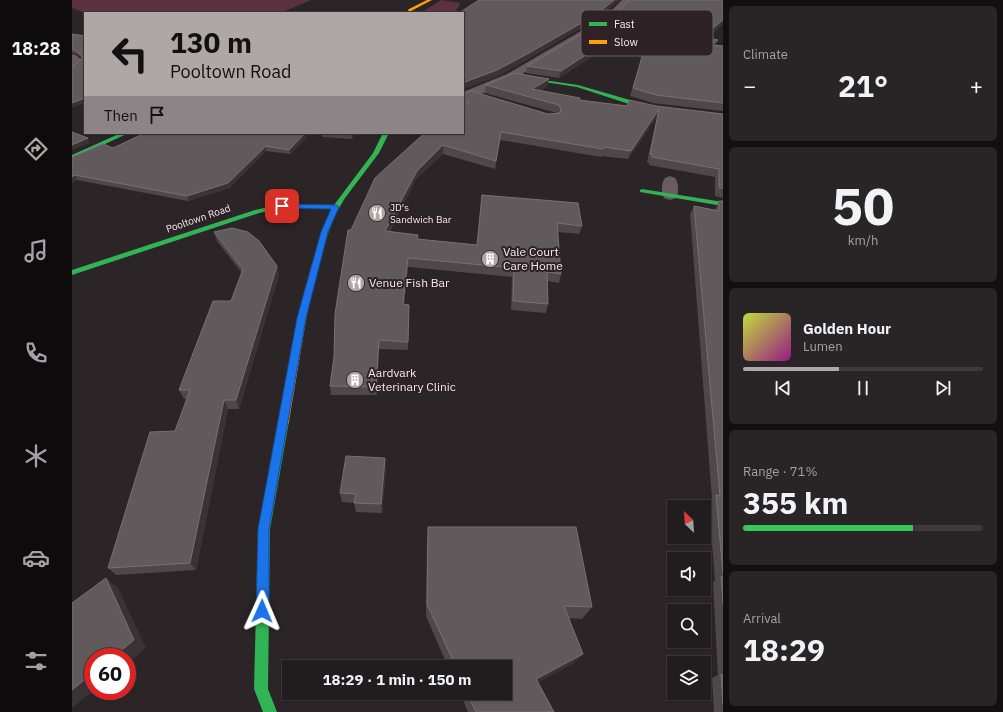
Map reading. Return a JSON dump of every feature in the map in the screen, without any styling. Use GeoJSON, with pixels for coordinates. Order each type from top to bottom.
{"type":"FeatureCollection","features":[{"type":"Feature","properties":{"kind":"main road"},"geometry":{"type":"LineString","coordinates":[[409,12],[430,0]]}},
{"type":"Feature","properties":{"kind":"main road"},"geometry":{"type":"LineString","coordinates":[[511,76],[578,86],[631,103],[669,110]]}},
{"type":"Feature","properties":{"kind":"main road"},"geometry":{"type":"LineString","coordinates":[[72,157],[124,134]]}},
{"type":"Feature","properties":{"kind":"main road"},"geometry":{"type":"LineString","coordinates":[[270,712],[261,689],[264,529],[304,308],[324,232],[336,207],[381,145],[386,134]]}},
{"type":"Feature","properties":{"kind":"main road"},"geometry":{"type":"LineString","coordinates":[[642,191],[670,188],[723,204]]}},
{"type":"Feature","properties":{"kind":"main road","name":"Pooltown Road"},"geometry":{"type":"LineString","coordinates":[[72,273],[257,211],[282,206],[336,207]]}},
{"type":"Feature","properties":{"kind":"street"},"geometry":{"type":"LineString","coordinates":[[617,10],[627,0]]}},
{"type":"Feature","properties":{"kind":"street"},"geometry":{"type":"LineString","coordinates":[[466,94],[511,76],[581,35]]}},
{"type":"Feature","properties":{"kind":"street"},"geometry":{"type":"LineString","coordinates":[[72,57],[78,61],[72,66]]}},
{"type":"Feature","properties":{"kind":"street"},"geometry":{"type":"LineString","coordinates":[[466,94],[490,100]]}},
{"type":"Feature","properties":{"kind":"shaded area"},"geometry":{"type":"Polygon","coordinates":[[[72,0],[311,0],[282,12],[84,12],[72,8],[72,0]]]}},
{"type":"Feature","properties":{"kind":"shaded area"},"geometry":{"type":"Polygon","coordinates":[[[441,0],[460,3],[455,12],[423,12],[441,0]]]}},
{"type":"Feature","properties":{"kind":"building"},"geometry":{"type":"Polygon","coordinates":[[[479,0],[614,0],[602,10],[581,10],[581,23],[497,70],[464,83],[464,12],[461,12],[479,0]]]}},
{"type":"Feature","properties":{"kind":"building"},"geometry":{"type":"Polygon","coordinates":[[[629,0],[723,0],[723,20],[713,28],[713,10],[619,10],[629,0]]]}},
{"type":"Feature","properties":{"kind":"building"},"geometry":{"type":"Polygon","coordinates":[[[72,34],[84,36],[84,98],[72,103],[72,66],[83,57],[72,49],[72,34]]]}},
{"type":"Feature","properties":{"kind":"building"},"geometry":{"type":"Polygon","coordinates":[[[581,34],[581,56],[584,56],[561,71],[527,66],[581,34]]]}},
{"type":"Feature","properties":{"kind":"building"},"geometry":{"type":"Polygon","coordinates":[[[713,39],[718,40],[713,44],[713,39]]]}},
{"type":"Feature","properties":{"kind":"building"},"geometry":{"type":"Polygon","coordinates":[[[713,45],[723,46],[723,103],[656,95],[633,88],[642,56],[713,56],[713,45]]]}},
{"type":"Feature","properties":{"kind":"building"},"geometry":{"type":"Polygon","coordinates":[[[514,73],[549,79],[532,89],[580,98],[579,100],[627,106],[629,100],[656,106],[723,114],[723,188],[719,188],[719,169],[652,157],[652,154],[650,154],[659,109],[631,151],[604,147],[603,149],[501,132],[496,161],[443,145],[417,171],[385,231],[418,235],[417,239],[477,245],[482,195],[578,203],[582,226],[557,223],[561,274],[547,272],[548,304],[513,301],[514,268],[408,258],[403,304],[409,305],[408,342],[379,340],[376,387],[330,386],[334,357],[335,314],[348,230],[351,230],[375,178],[425,134],[464,134],[464,105],[469,101],[464,101],[464,94],[471,91],[548,114],[560,113],[561,109],[559,105],[486,85],[514,73]]]}},
{"type":"Feature","properties":{"kind":"building"},"geometry":{"type":"Polygon","coordinates":[[[72,132],[88,138],[72,145],[72,132]]]}},
{"type":"Feature","properties":{"kind":"building"},"geometry":{"type":"Polygon","coordinates":[[[143,134],[304,134],[289,150],[266,146],[228,183],[187,196],[75,175],[72,177],[72,157],[103,144],[113,148],[143,134]]]}},
{"type":"Feature","properties":{"kind":"building"},"geometry":{"type":"Polygon","coordinates":[[[719,201],[723,201],[723,574],[716,495],[720,496],[694,206],[719,211],[719,201]]]}},
{"type":"Feature","properties":{"kind":"building"},"geometry":{"type":"Polygon","coordinates":[[[232,228],[248,232],[259,241],[277,266],[236,400],[224,400],[190,563],[108,568],[150,432],[175,431],[190,390],[179,390],[213,301],[231,301],[243,269],[214,232],[232,228]]]}},
{"type":"Feature","properties":{"kind":"building"},"geometry":{"type":"Polygon","coordinates":[[[346,456],[385,458],[381,504],[354,503],[356,494],[340,493],[346,456]]]}},
{"type":"Feature","properties":{"kind":"building"},"geometry":{"type":"Polygon","coordinates":[[[428,527],[576,527],[592,607],[564,606],[583,654],[536,679],[554,712],[476,712],[470,700],[512,700],[512,660],[453,660],[427,604],[428,527]]]}},
{"type":"Feature","properties":{"kind":"building"},"geometry":{"type":"Polygon","coordinates":[[[721,576],[723,577],[723,604],[721,576]]]}},
{"type":"Feature","properties":{"kind":"building"},"geometry":{"type":"Polygon","coordinates":[[[106,578],[134,640],[124,648],[84,648],[84,680],[72,690],[72,603],[106,578]]]}},
{"type":"Feature","properties":{"kind":"building"},"geometry":{"type":"Polygon","coordinates":[[[721,674],[723,675],[723,705],[721,674]]]}},
{"type":"Feature","properties":{"kind":"traffic: fast"},"geometry":{"type":"LineString","coordinates":[[518,77],[578,86],[631,103],[658,109]]}},
{"type":"Feature","properties":{"kind":"traffic: fast"},"geometry":{"type":"LineString","coordinates":[[72,157],[124,134]]}},
{"type":"Feature","properties":{"kind":"traffic: fast"},"geometry":{"type":"LineString","coordinates":[[313,274],[322,239],[336,207],[370,162],[386,134]]}},
{"type":"Feature","properties":{"kind":"traffic: fast"},"geometry":{"type":"LineString","coordinates":[[642,191],[723,204]]}},
{"type":"Feature","properties":{"kind":"traffic: fast"},"geometry":{"type":"LineString","coordinates":[[72,273],[257,211],[282,206],[336,207]]}},
{"type":"Feature","properties":{"kind":"traffic: fast"},"geometry":{"type":"LineString","coordinates":[[270,712],[261,689],[264,529],[284,421]]}},
{"type":"Feature","properties":{"kind":"traffic: slow"},"geometry":{"type":"LineString","coordinates":[[409,12],[430,0]]}},
{"type":"Feature","properties":{"kind":"traffic: slow"},"geometry":{"type":"LineString","coordinates":[[284,421],[304,308],[313,274]]}},
{"type":"Feature","properties":{"kind":"place","name":"JD's Sandwich Bar"},"geometry":{"type":"Point","coordinates":[377,213]}},
{"type":"Feature","properties":{"kind":"place","name":"Vale Court Care Home"},"geometry":{"type":"Point","coordinates":[490,259]}},
{"type":"Feature","properties":{"kind":"place","name":"Venue Fish Bar"},"geometry":{"type":"Point","coordinates":[356,283]}},
{"type":"Feature","properties":{"kind":"place","name":"Aardvark Veterinary Clinic"},"geometry":{"type":"Point","coordinates":[355,380]}},
{"type":"Feature","properties":{"kind":"route"},"geometry":{"type":"LineString","coordinates":[[262,611],[264,529],[301,318],[324,232],[336,207],[282,206]]}}]}
